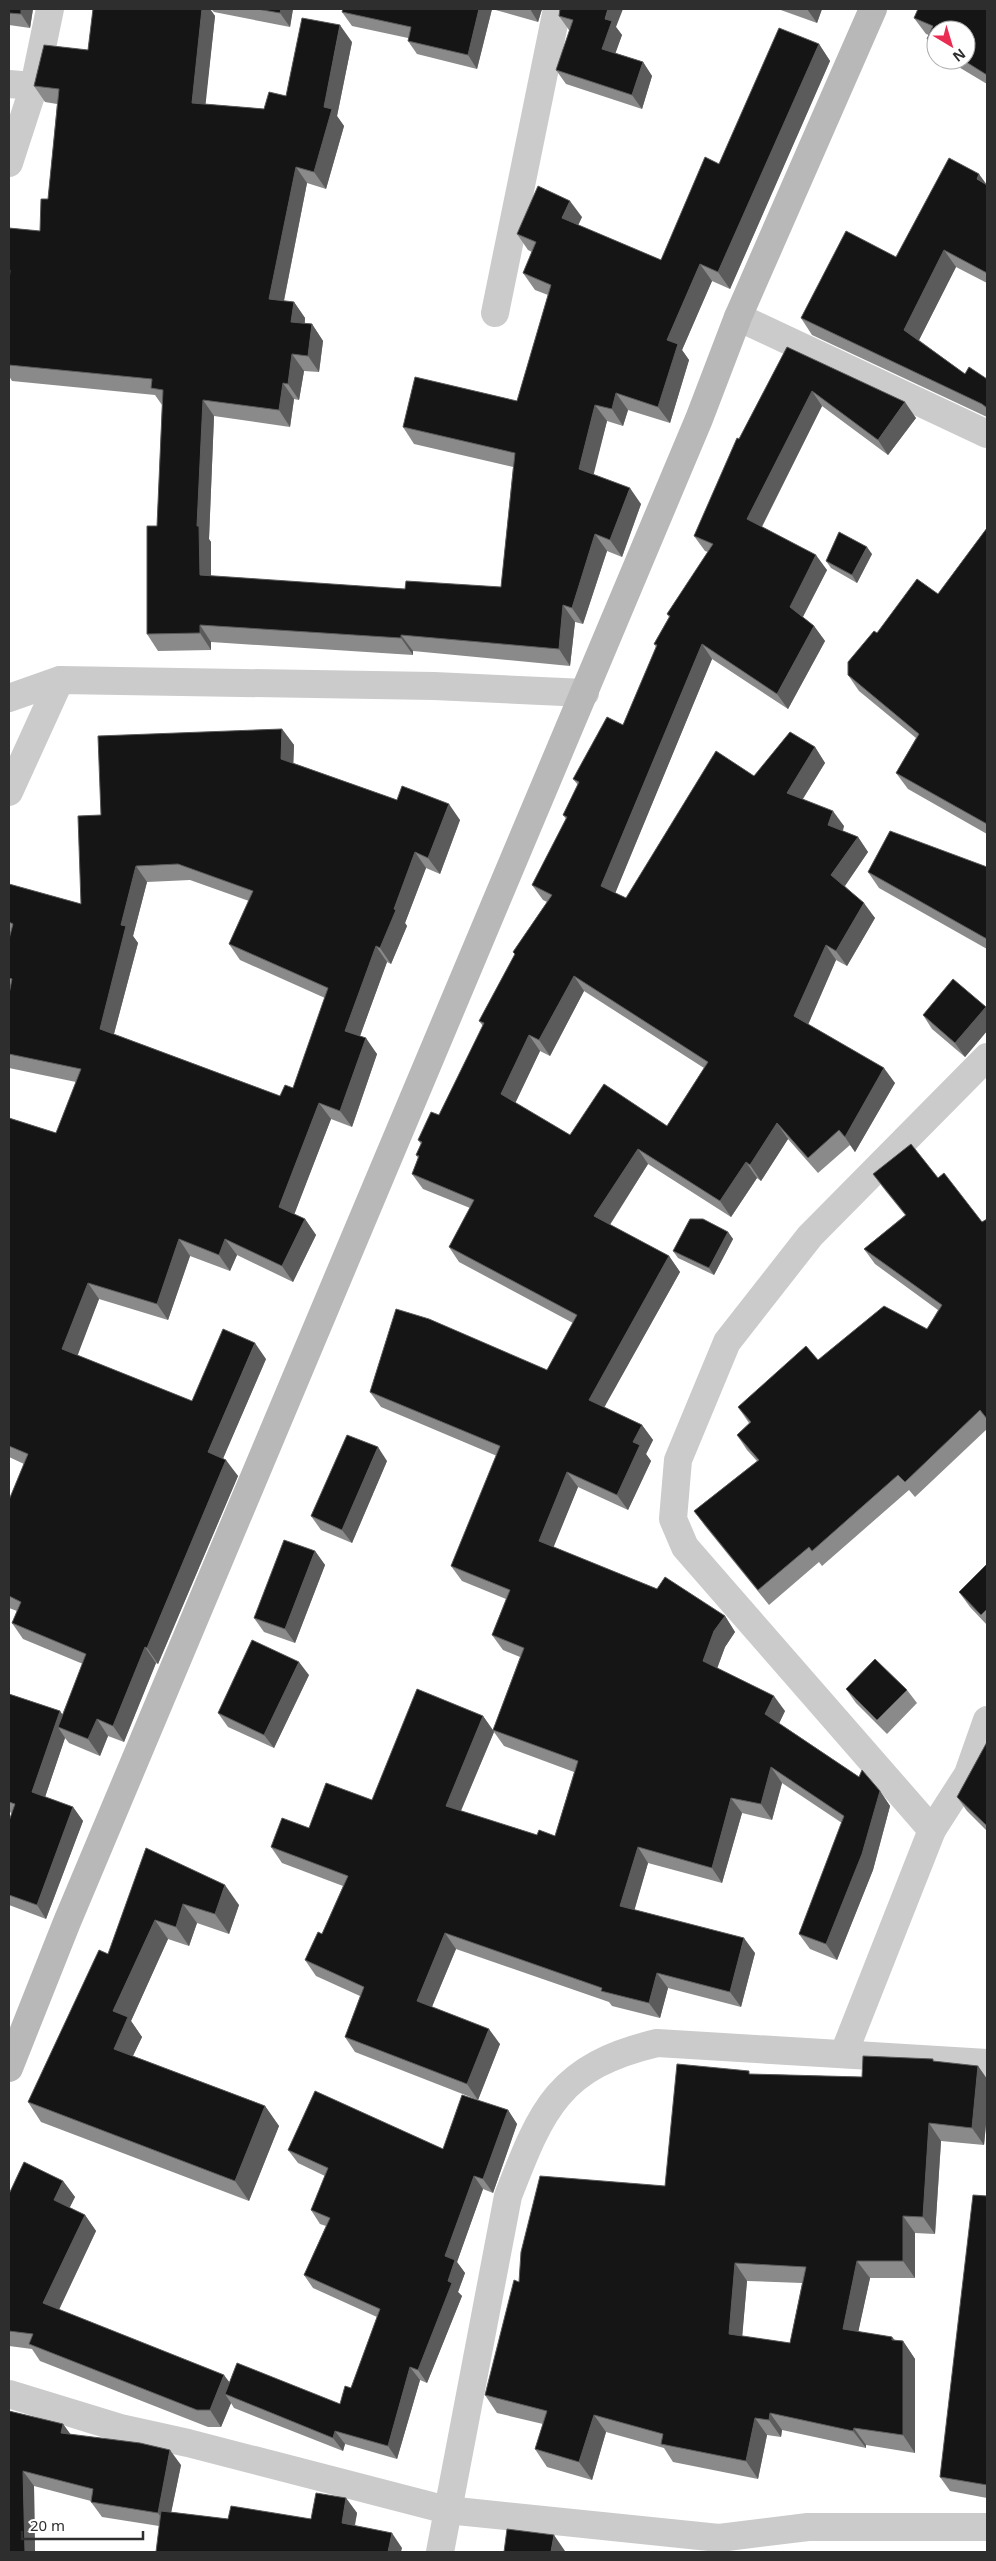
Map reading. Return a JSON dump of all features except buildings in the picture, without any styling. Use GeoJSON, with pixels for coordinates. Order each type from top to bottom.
{"type":"FeatureCollection","features":[{"type":"Feature","properties":{"kind":"street"},"geometry":{"type":"LineString","coordinates":[[9,163],[21,85],[50,9]]}},
{"type":"Feature","properties":{"kind":"street"},"geometry":{"type":"LineString","coordinates":[[495,313],[557,9]]}},
{"type":"Feature","properties":{"kind":"street"},"geometry":{"type":"LineString","coordinates":[[9,2068],[71,1913],[585,694],[699,419],[738,317],[873,9]]}},
{"type":"Feature","properties":{"kind":"street"},"geometry":{"type":"LineString","coordinates":[[738,317],[987,434]]}},
{"type":"Feature","properties":{"kind":"street"},"geometry":{"type":"LineString","coordinates":[[9,698],[60,680],[434,686],[585,694]]}},
{"type":"Feature","properties":{"kind":"street"},"geometry":{"type":"LineString","coordinates":[[9,792],[60,680]]}},
{"type":"Feature","properties":{"kind":"street"},"geometry":{"type":"LineString","coordinates":[[932,1830],[685,1547],[673,1519],[678,1460],[727,1342],[810,1236],[987,1057]]}},
{"type":"Feature","properties":{"kind":"street"},"geometry":{"type":"LineString","coordinates":[[844,2053],[932,1830],[968,1774],[987,1720]]}},
{"type":"Feature","properties":{"kind":"street"},"geometry":{"type":"LineString","coordinates":[[440,2552],[508,2196],[527,2146],[555,2097],[572,2079],[594,2064],[626,2050],[657,2043],[987,2063]]}},
{"type":"Feature","properties":{"kind":"street"},"geometry":{"type":"LineString","coordinates":[[9,2394],[120,2428],[188,2442],[447,2510],[718,2545],[808,2527],[987,2526]]}}]}
